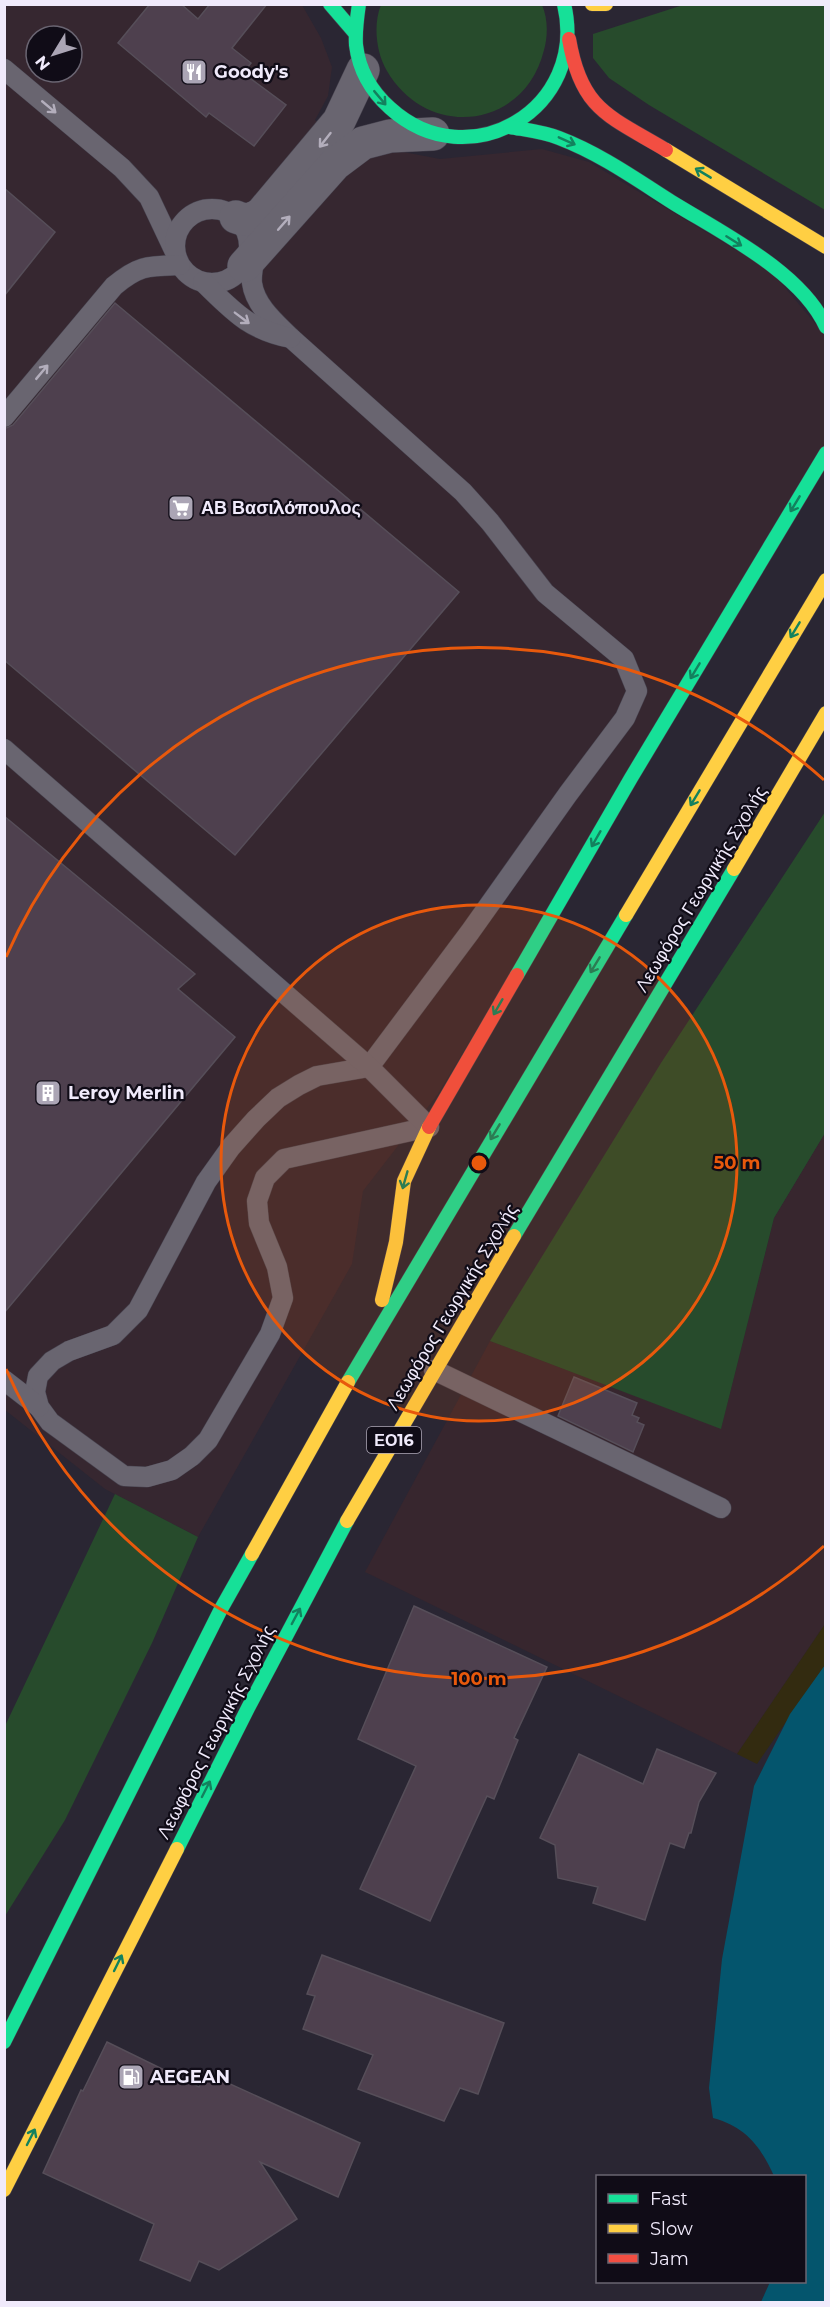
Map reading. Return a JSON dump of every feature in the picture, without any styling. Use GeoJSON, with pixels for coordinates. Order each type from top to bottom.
{"type":"FeatureCollection","features":[{"type":"Feature","properties":{"kind":"main road"},"geometry":{"type":"LineString","coordinates":[[330,4],[355,33]]}},
{"type":"Feature","properties":{"kind":"main road"},"geometry":{"type":"LineString","coordinates":[[359,4],[355,33],[357,52],[374,92],[390,110],[410,125],[433,134],[459,138],[485,136],[510,127],[533,112],[551,91],[563,66],[568,39]]}},
{"type":"Feature","properties":{"kind":"main road"},"geometry":{"type":"LineString","coordinates":[[564,4],[574,73],[586,95],[606,114],[825,246]]}},
{"type":"Feature","properties":{"kind":"main road"},"geometry":{"type":"LineString","coordinates":[[592,4],[606,4]]}},
{"type":"Feature","properties":{"kind":"main road"},"geometry":{"type":"LineString","coordinates":[[510,127],[557,137],[599,156],[762,258],[793,284],[822,318],[825,327]]}},
{"type":"Feature","properties":{"kind":"main road"},"geometry":{"type":"LineString","coordinates":[[367,1348],[390,1276],[404,1180],[416,1152],[637,767],[825,453]]}},
{"type":"Feature","properties":{"kind":"main road"},"geometry":{"type":"LineString","coordinates":[[4,2042],[221,1610],[367,1348],[825,580]]}},
{"type":"Feature","properties":{"kind":"main road","name":"Λεωφόρος Γεωργικής Σχολής"},"geometry":{"type":"LineString","coordinates":[[4,2190],[253,1698],[346,1523],[825,713]]}},
{"type":"Feature","properties":{"kind":"street"},"geometry":{"type":"LineString","coordinates":[[236,217],[245,220],[261,214],[312,156],[339,121],[363,70]]}},
{"type":"Feature","properties":{"kind":"street"},"geometry":{"type":"LineString","coordinates":[[250,260],[335,164],[363,143],[390,136],[433,134]]}},
{"type":"Feature","properties":{"kind":"lane"},"geometry":{"type":"LineString","coordinates":[[4,69],[138,184],[149,197],[177,258],[194,279],[214,283],[226,281],[236,275],[250,260]]}},
{"type":"Feature","properties":{"kind":"lane"},"geometry":{"type":"LineString","coordinates":[[39,1407],[35,1392],[38,1376],[51,1361],[69,1351],[113,1335],[138,1310],[206,1182],[231,1147],[256,1119],[279,1098],[317,1076],[369,1067],[470,933],[624,718],[637,690],[624,659],[545,593],[490,522],[463,492],[268,315],[255,294],[248,256],[250,245],[243,225],[236,217],[219,210],[199,211],[188,218],[180,227],[175,239],[177,258]]}},
{"type":"Feature","properties":{"kind":"lane"},"geometry":{"type":"LineString","coordinates":[[4,417],[114,286],[132,271],[177,258]]}},
{"type":"Feature","properties":{"kind":"lane"},"geometry":{"type":"LineString","coordinates":[[203,282],[232,311],[252,326],[270,334],[291,338]]}},
{"type":"Feature","properties":{"kind":"lane"},"geometry":{"type":"LineString","coordinates":[[4,750],[369,1067],[429,1127]]}},
{"type":"Feature","properties":{"kind":"lane"},"geometry":{"type":"LineString","coordinates":[[4,1380],[39,1407],[50,1422],[124,1476],[147,1477],[172,1470],[192,1456],[208,1440],[270,1335],[283,1298],[277,1267],[259,1223],[257,1201],[266,1178],[284,1159],[429,1127]]}},
{"type":"Feature","properties":{"kind":"lane"},"geometry":{"type":"LineString","coordinates":[[434,1371],[721,1508]]}},
{"type":"Feature","properties":{"kind":"shaded area"},"geometry":{"type":"Polygon","coordinates":[[[4,5],[302,5],[321,38],[332,67],[328,96],[315,120],[340,144],[388,149],[440,159],[542,149],[589,162],[771,271],[825,335],[825,453],[438,1094],[363,1191],[352,1264],[198,1537],[105,1489],[5,1410],[4,5]]]}},
{"type":"Feature","properties":{"kind":"shaded area"},"geometry":{"type":"Polygon","coordinates":[[[825,1133],[825,1624],[737,1754],[365,1572],[490,1341],[721,1428],[774,1218],[825,1133]]]}},
{"type":"Feature","properties":{"kind":"green space"},"geometry":{"type":"Polygon","coordinates":[[[381,5],[542,5],[547,27],[546,39],[533,76],[517,96],[497,110],[474,116],[450,116],[426,108],[405,93],[387,71],[380,56],[376,29],[381,5]]]}},
{"type":"Feature","properties":{"kind":"green space"},"geometry":{"type":"Polygon","coordinates":[[[683,5],[825,5],[825,210],[649,105],[609,78],[593,58],[593,34],[683,5]]]}},
{"type":"Feature","properties":{"kind":"green space"},"geometry":{"type":"Polygon","coordinates":[[[825,812],[825,1133],[774,1218],[721,1429],[490,1341],[661,1063],[825,812]]]}},
{"type":"Feature","properties":{"kind":"green space"},"geometry":{"type":"Polygon","coordinates":[[[115,1494],[198,1537],[152,1643],[65,1820],[5,1916],[5,1726],[115,1494]]]}},
{"type":"Feature","properties":{"kind":"sand"},"geometry":{"type":"Polygon","coordinates":[[[825,1624],[825,1665],[757,1764],[737,1754],[825,1624]]]}},
{"type":"Feature","properties":{"kind":"water"},"geometry":{"type":"Polygon","coordinates":[[[825,1665],[825,2302],[761,2302],[770,2283],[806,2283],[806,2175],[774,2175],[764,2156],[751,2140],[735,2127],[713,2118],[709,2088],[722,1959],[754,1786],[790,1714],[825,1665]]]}},
{"type":"Feature","properties":{"kind":"building"},"geometry":{"type":"Polygon","coordinates":[[[150,4],[181,4],[198,19],[210,4],[267,4],[232,48],[251,63],[243,73],[286,105],[254,146],[209,113],[206,117],[118,43],[150,4]]]}},
{"type":"Feature","properties":{"kind":"building"},"geometry":{"type":"Polygon","coordinates":[[[4,188],[55,232],[4,296],[4,188]]]}},
{"type":"Feature","properties":{"kind":"building","name":"ΑΒ Βασιλόπουλος"},"geometry":{"type":"Polygon","coordinates":[[[115,303],[459,592],[235,855],[4,660],[4,429],[13,425],[115,303]]]}},
{"type":"Feature","properties":{"kind":"building","name":"Leroy Merlin"},"geometry":{"type":"Polygon","coordinates":[[[4,816],[195,974],[178,989],[235,1037],[4,1313],[4,816]]]}},
{"type":"Feature","properties":{"kind":"building"},"geometry":{"type":"Polygon","coordinates":[[[574,1377],[637,1403],[632,1415],[639,1418],[637,1422],[644,1425],[633,1452],[558,1416],[574,1377]]]}},
{"type":"Feature","properties":{"kind":"building"},"geometry":{"type":"Polygon","coordinates":[[[414,1606],[547,1667],[514,1738],[518,1740],[494,1799],[487,1796],[430,1921],[360,1889],[416,1766],[358,1739],[414,1606]]]}},
{"type":"Feature","properties":{"kind":"building"},"geometry":{"type":"Polygon","coordinates":[[[657,1749],[716,1773],[699,1802],[691,1833],[689,1833],[684,1848],[670,1843],[645,1920],[593,1903],[598,1887],[558,1878],[555,1845],[540,1838],[579,1754],[643,1784],[657,1749]]]}},
{"type":"Feature","properties":{"kind":"building"},"geometry":{"type":"Polygon","coordinates":[[[322,1955],[504,2023],[478,2094],[460,2088],[444,2121],[358,2089],[373,2055],[303,2029],[315,1996],[307,1994],[322,1955]]]}},
{"type":"Feature","properties":{"kind":"building"},"geometry":{"type":"Polygon","coordinates":[[[107,2042],[199,2087],[206,2073],[360,2143],[338,2197],[260,2162],[297,2219],[219,2270],[199,2261],[190,2281],[140,2260],[154,2224],[43,2173],[81,2090],[83,2091],[107,2042]]]}},
{"type":"Feature","properties":{"kind":"traffic: fast"},"geometry":{"type":"LineString","coordinates":[[330,4],[355,33]]}},
{"type":"Feature","properties":{"kind":"traffic: fast"},"geometry":{"type":"LineString","coordinates":[[359,4],[356,45],[363,72],[372,88],[390,108],[421,128],[454,137],[486,134],[516,122],[541,102],[558,74],[567,41],[564,4]]}},
{"type":"Feature","properties":{"kind":"traffic: fast"},"geometry":{"type":"LineString","coordinates":[[510,127],[553,136],[590,152],[738,242],[781,272],[799,289],[815,307],[826,327]]}},
{"type":"Feature","properties":{"kind":"traffic: fast"},"geometry":{"type":"LineString","coordinates":[[517,975],[631,778],[826,453]]}},
{"type":"Feature","properties":{"kind":"traffic: fast"},"geometry":{"type":"LineString","coordinates":[[514,1236],[734,869]]}},
{"type":"Feature","properties":{"kind":"traffic: fast"},"geometry":{"type":"LineString","coordinates":[[348,1382],[626,915]]}},
{"type":"Feature","properties":{"kind":"traffic: fast"},"geometry":{"type":"LineString","coordinates":[[177,1849],[248,1708],[347,1521]]}},
{"type":"Feature","properties":{"kind":"traffic: fast"},"geometry":{"type":"LineString","coordinates":[[4,2042],[221,1609],[252,1554]]}},
{"type":"Feature","properties":{"kind":"traffic: slow"},"geometry":{"type":"LineString","coordinates":[[592,4],[606,4]]}},
{"type":"Feature","properties":{"kind":"traffic: slow"},"geometry":{"type":"LineString","coordinates":[[666,150],[826,247]]}},
{"type":"Feature","properties":{"kind":"traffic: slow"},"geometry":{"type":"LineString","coordinates":[[626,915],[826,580]]}},
{"type":"Feature","properties":{"kind":"traffic: slow"},"geometry":{"type":"LineString","coordinates":[[734,869],[826,713]]}},
{"type":"Feature","properties":{"kind":"traffic: slow"},"geometry":{"type":"LineString","coordinates":[[382,1300],[396,1242],[404,1181],[429,1127]]}},
{"type":"Feature","properties":{"kind":"traffic: slow"},"geometry":{"type":"LineString","coordinates":[[347,1521],[514,1236]]}},
{"type":"Feature","properties":{"kind":"traffic: slow"},"geometry":{"type":"LineString","coordinates":[[252,1554],[348,1382]]}},
{"type":"Feature","properties":{"kind":"traffic: slow"},"geometry":{"type":"LineString","coordinates":[[4,2190],[177,1849]]}},
{"type":"Feature","properties":{"kind":"traffic: jam"},"geometry":{"type":"LineString","coordinates":[[569,39],[574,63],[581,82],[590,96],[613,119],[666,150]]}},
{"type":"Feature","properties":{"kind":"traffic: jam"},"geometry":{"type":"LineString","coordinates":[[429,1127],[517,975]]}},
{"type":"Feature","properties":{"kind":"place","name":"Goody's"},"geometry":{"type":"Point","coordinates":[194,72]}},
{"type":"Feature","properties":{"kind":"place","name":"ΑΒ Βασιλόπουλος"},"geometry":{"type":"Point","coordinates":[181,508]}},
{"type":"Feature","properties":{"kind":"place","name":"Leroy Merlin"},"geometry":{"type":"Point","coordinates":[48,1093]}},
{"type":"Feature","properties":{"kind":"place","name":"AEGEAN"},"geometry":{"type":"Point","coordinates":[131,2077]}}]}
